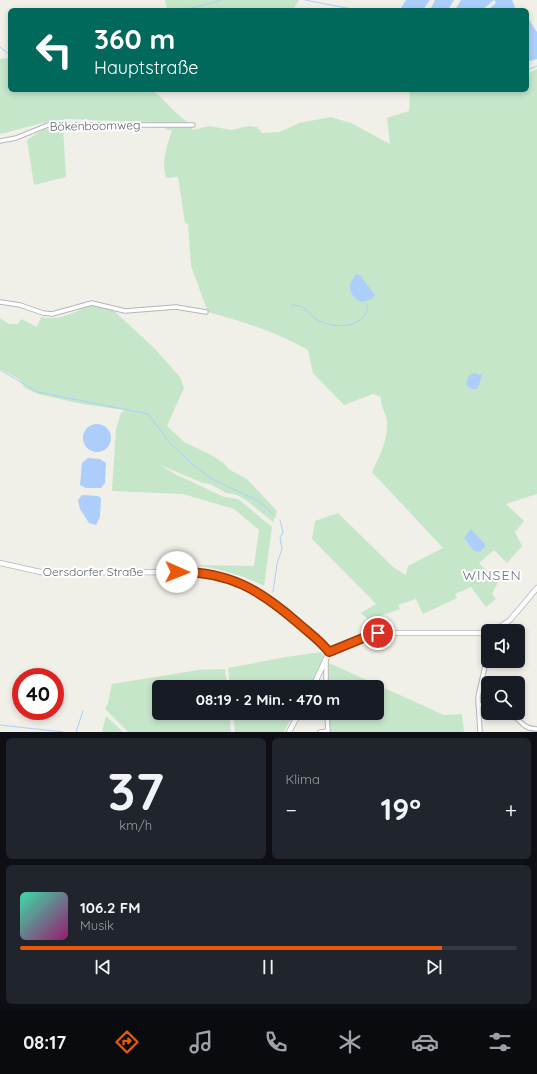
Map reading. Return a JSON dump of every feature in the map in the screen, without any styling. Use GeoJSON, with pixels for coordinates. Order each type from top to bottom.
{"type":"FeatureCollection","features":[{"type":"Feature","properties":{"kind":"street","name":"Bökenboomweg"},"geometry":{"type":"LineString","coordinates":[[0,141],[16,138],[48,125],[193,125]]}},
{"type":"Feature","properties":{"kind":"street"},"geometry":{"type":"LineString","coordinates":[[0,302],[20,305],[43,313],[52,314],[92,303],[125,311],[176,307],[206,312]]}},
{"type":"Feature","properties":{"kind":"street","name":"Oersdorfer Straße"},"geometry":{"type":"LineString","coordinates":[[0,563],[45,573],[192,572],[223,576],[244,584],[278,605],[329,652]]}},
{"type":"Feature","properties":{"kind":"street"},"geometry":{"type":"LineString","coordinates":[[504,624],[510,620],[537,588]]}},
{"type":"Feature","properties":{"kind":"street"},"geometry":{"type":"LineString","coordinates":[[316,680],[329,652],[378,633],[481,633]]}},
{"type":"Feature","properties":{"kind":"street"},"geometry":{"type":"LineString","coordinates":[[326,660],[326,680]]}},
{"type":"Feature","properties":{"kind":"street"},"geometry":{"type":"LineString","coordinates":[[480,732],[478,697],[485,668]]}},
{"type":"Feature","properties":{"kind":"street"},"geometry":{"type":"LineString","coordinates":[[288,732],[295,720]]}},
{"type":"Feature","properties":{"kind":"street"},"geometry":{"type":"LineString","coordinates":[[320,732],[328,731],[327,720]]}},
{"type":"Feature","properties":{"kind":"street"},"geometry":{"type":"LineString","coordinates":[[518,720],[522,725],[530,729],[537,729]]}},
{"type":"Feature","properties":{"kind":"green space"},"geometry":{"type":"Polygon","coordinates":[[[165,0],[299,0],[294,8],[167,8],[165,0]]]}},
{"type":"Feature","properties":{"kind":"green space"},"geometry":{"type":"Polygon","coordinates":[[[8,58],[8,92],[154,92],[176,113],[193,125],[192,130],[210,126],[231,130],[249,126],[257,127],[262,133],[280,132],[299,123],[331,117],[351,123],[390,144],[387,118],[409,111],[410,92],[529,92],[529,73],[537,69],[537,494],[506,504],[524,521],[515,532],[522,546],[507,563],[494,550],[479,563],[498,582],[492,594],[496,599],[486,607],[471,587],[455,594],[457,598],[423,614],[416,599],[398,605],[400,609],[369,620],[361,613],[376,604],[312,539],[315,521],[338,513],[393,567],[406,575],[408,566],[443,548],[372,472],[383,448],[387,428],[386,415],[381,403],[381,397],[373,394],[344,405],[313,373],[308,350],[272,333],[208,312],[191,266],[188,224],[185,223],[178,177],[166,178],[164,159],[172,130],[166,130],[163,123],[68,119],[47,122],[0,134],[0,59],[8,58]]]}},
{"type":"Feature","properties":{"kind":"green space"},"geometry":{"type":"Polygon","coordinates":[[[44,129],[63,129],[66,177],[34,185],[27,140],[44,129]]]}},
{"type":"Feature","properties":{"kind":"green space"},"geometry":{"type":"Polygon","coordinates":[[[93,304],[113,310],[153,347],[180,377],[184,388],[167,426],[184,442],[211,455],[230,470],[247,479],[277,511],[273,522],[246,500],[237,495],[226,493],[210,484],[203,483],[160,465],[177,475],[224,497],[238,499],[272,527],[264,586],[231,573],[196,565],[254,566],[259,530],[234,509],[183,494],[112,491],[116,429],[121,413],[125,410],[82,404],[38,394],[25,388],[19,379],[0,369],[0,318],[9,324],[18,324],[21,319],[37,327],[41,317],[61,317],[93,304]]]}},
{"type":"Feature","properties":{"kind":"green space"},"geometry":{"type":"Polygon","coordinates":[[[321,652],[325,657],[313,680],[229,680],[228,668],[321,652]]]}},
{"type":"Feature","properties":{"kind":"green space"},"geometry":{"type":"Polygon","coordinates":[[[329,663],[367,680],[328,680],[329,663]]]}},
{"type":"Feature","properties":{"kind":"green space"},"geometry":{"type":"Polygon","coordinates":[[[225,669],[226,680],[152,680],[152,720],[230,720],[231,732],[128,732],[105,709],[108,703],[112,684],[198,670],[225,669]]]}},
{"type":"Feature","properties":{"kind":"green space"},"geometry":{"type":"Polygon","coordinates":[[[384,688],[444,715],[462,714],[464,732],[329,732],[329,720],[384,720],[384,688]]]}},
{"type":"Feature","properties":{"kind":"green space"},"geometry":{"type":"Polygon","coordinates":[[[106,716],[123,732],[102,732],[106,716]]]}},
{"type":"Feature","properties":{"kind":"green space"},"geometry":{"type":"Polygon","coordinates":[[[234,720],[290,720],[284,732],[235,732],[234,720]]]}},
{"type":"Feature","properties":{"kind":"water"},"geometry":{"type":"Polygon","coordinates":[[[406,0],[430,0],[424,8],[401,8],[406,0]]]}},
{"type":"Feature","properties":{"kind":"water"},"geometry":{"type":"Polygon","coordinates":[[[435,0],[454,0],[449,8],[431,8],[435,0]]]}},
{"type":"Feature","properties":{"kind":"water"},"geometry":{"type":"Polygon","coordinates":[[[461,0],[494,0],[484,8],[456,8],[461,0]]]}},
{"type":"Feature","properties":{"kind":"water"},"geometry":{"type":"Polygon","coordinates":[[[494,0],[512,0],[515,7],[490,8],[496,3],[494,0]]]}},
{"type":"Feature","properties":{"kind":"water"},"geometry":{"type":"Polygon","coordinates":[[[529,20],[537,32],[537,59],[529,61],[529,20]]]}},
{"type":"Feature","properties":{"kind":"water"},"geometry":{"type":"Polygon","coordinates":[[[356,274],[362,276],[375,295],[372,299],[362,302],[357,300],[352,295],[350,285],[356,274]]]}},
{"type":"Feature","properties":{"kind":"water"},"geometry":{"type":"Polygon","coordinates":[[[474,373],[482,375],[478,388],[474,390],[466,385],[469,375],[474,373]]]}},
{"type":"Feature","properties":{"kind":"water"},"geometry":{"type":"Polygon","coordinates":[[[97,424],[107,428],[111,438],[107,448],[97,452],[87,448],[83,438],[87,428],[97,424]]]}},
{"type":"Feature","properties":{"kind":"water"},"geometry":{"type":"Polygon","coordinates":[[[88,458],[100,459],[106,463],[105,483],[101,488],[86,488],[80,485],[82,463],[88,458]]]}},
{"type":"Feature","properties":{"kind":"water"},"geometry":{"type":"Polygon","coordinates":[[[82,495],[98,496],[101,498],[100,517],[96,525],[89,523],[80,509],[78,500],[82,495]]]}},
{"type":"Feature","properties":{"kind":"water"},"geometry":{"type":"Polygon","coordinates":[[[471,529],[485,544],[485,547],[480,552],[474,551],[464,538],[471,529]]]}},
{"type":"Feature","properties":{"kind":"waterway"},"geometry":{"type":"LineString","coordinates":[[192,8],[222,0]]}},
{"type":"Feature","properties":{"kind":"waterway"},"geometry":{"type":"LineString","coordinates":[[305,0],[347,8]]}},
{"type":"Feature","properties":{"kind":"waterway"},"geometry":{"type":"LineString","coordinates":[[0,47],[8,53]]}},
{"type":"Feature","properties":{"kind":"waterway"},"geometry":{"type":"LineString","coordinates":[[529,69],[537,66]]}},
{"type":"Feature","properties":{"kind":"waterway"},"geometry":{"type":"LineString","coordinates":[[291,305],[297,305],[305,308],[316,319],[327,324],[341,326],[355,323],[360,320],[365,315],[368,308],[365,302]]}},
{"type":"Feature","properties":{"kind":"waterway"},"geometry":{"type":"LineString","coordinates":[[0,370],[38,392],[148,414],[169,442],[191,463],[210,478],[260,502],[276,517]]}},
{"type":"Feature","properties":{"kind":"waterway"},"geometry":{"type":"LineString","coordinates":[[273,592],[277,564],[282,549],[280,538],[283,532],[280,520]]}},
{"type":"Feature","properties":{"kind":"waterway"},"geometry":{"type":"LineString","coordinates":[[76,732],[83,711]]}},
{"type":"Feature","properties":{"kind":"waterway"},"geometry":{"type":"LineString","coordinates":[[0,725],[63,732]]}},
{"type":"Feature","properties":{"kind":"district","name":"WINSEN"},"geometry":{"type":"Point","coordinates":[492,575]}},
{"type":"Feature","properties":{"kind":"route"},"geometry":{"type":"LineString","coordinates":[[177,572],[208,573],[223,576],[244,584],[278,605],[320,642],[329,652],[378,633]]}}]}
